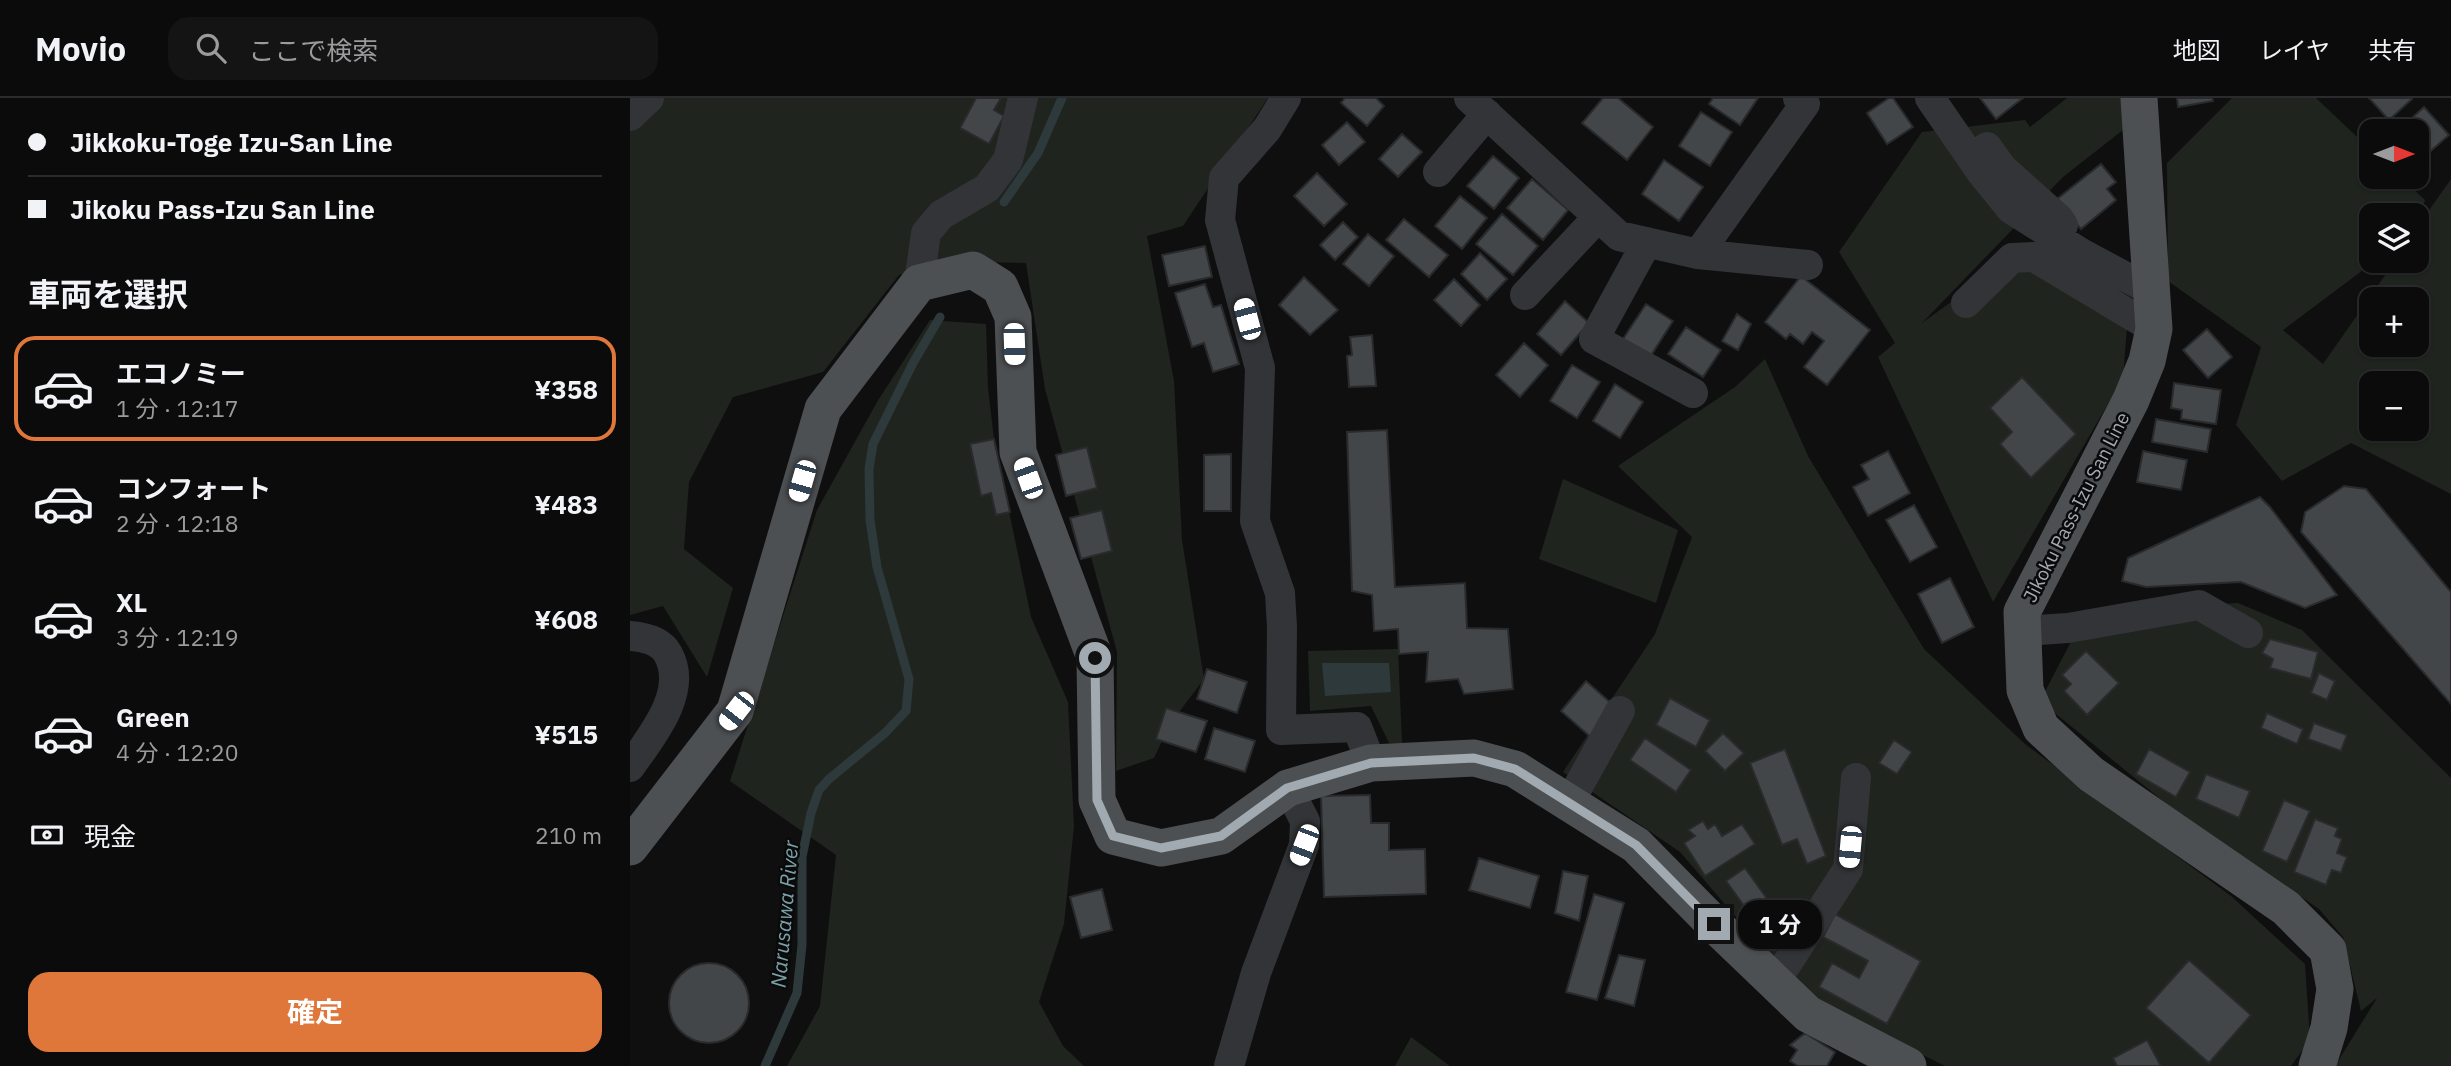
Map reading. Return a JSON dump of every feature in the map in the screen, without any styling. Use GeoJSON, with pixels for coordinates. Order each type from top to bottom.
{"type":"FeatureCollection","features":[{"type":"Feature","properties":{"kind":"main road","name":"Jikoku Pass-Izu San Line"},"geometry":{"type":"LineString","coordinates":[[2139,98],[2154,329],[2147,361],[2131,400],[2022,612],[2025,690],[2041,727],[2091,774],[2286,908],[2328,950],[2335,989],[2329,1028],[2318,1066]]}},
{"type":"Feature","properties":{"kind":"main road"},"geometry":{"type":"LineString","coordinates":[[630,847],[736,711],[823,409],[919,283],[973,271],[1000,287],[1013,317],[1018,452],[1095,658],[1097,800],[1113,836],[1161,848],[1221,836],[1287,788],[1371,763],[1474,758],[1515,769],[1636,845],[1808,1014],[1908,1066]]}},
{"type":"Feature","properties":{"kind":"street"},"geometry":{"type":"LineString","coordinates":[[630,116],[649,98]]}},
{"type":"Feature","properties":{"kind":"street"},"geometry":{"type":"LineString","coordinates":[[919,283],[926,233],[941,215],[987,188],[1008,160],[1023,98]]}},
{"type":"Feature","properties":{"kind":"street"},"geometry":{"type":"LineString","coordinates":[[1286,98],[1267,128],[1224,178],[1220,220],[1260,368],[1255,521],[1280,593],[1281,730],[1357,727],[1371,763]]}},
{"type":"Feature","properties":{"kind":"street"},"geometry":{"type":"LineString","coordinates":[[1698,254],[1805,104],[1798,98]]}},
{"type":"Feature","properties":{"kind":"street"},"geometry":{"type":"LineString","coordinates":[[1930,98],[2011,209],[2081,253],[2150,290]]}},
{"type":"Feature","properties":{"kind":"street"},"geometry":{"type":"LineString","coordinates":[[1953,98],[2002,168],[2063,225],[2053,235]]}},
{"type":"Feature","properties":{"kind":"street"},"geometry":{"type":"LineString","coordinates":[[1438,172],[1478,103],[1619,236],[1698,254],[1808,265]]}},
{"type":"Feature","properties":{"kind":"street"},"geometry":{"type":"LineString","coordinates":[[1525,295],[1598,217]]}},
{"type":"Feature","properties":{"kind":"street"},"geometry":{"type":"LineString","coordinates":[[1647,242],[1594,339],[1693,393]]}},
{"type":"Feature","properties":{"kind":"street"},"geometry":{"type":"LineString","coordinates":[[1966,303],[2012,258],[2034,257],[2154,329]]}},
{"type":"Feature","properties":{"kind":"street"},"geometry":{"type":"LineString","coordinates":[[2023,631],[2068,628],[2199,605],[2248,633]]}},
{"type":"Feature","properties":{"kind":"street"},"geometry":{"type":"LineString","coordinates":[[630,636],[641,637],[663,646],[674,664],[674,690],[654,733],[630,767]]}},
{"type":"Feature","properties":{"kind":"street"},"geometry":{"type":"LineString","coordinates":[[1569,803],[1620,711]]}},
{"type":"Feature","properties":{"kind":"street"},"geometry":{"type":"LineString","coordinates":[[1775,982],[1847,869],[1856,778]]}},
{"type":"Feature","properties":{"kind":"street"},"geometry":{"type":"LineString","coordinates":[[1229,1066],[1256,973],[1304,845],[1305,821],[1287,788]]}},
{"type":"Feature","properties":{"kind":"shaded area"},"geometry":{"type":"Polygon","coordinates":[[[630,98],[1268,98],[1183,226],[1147,236],[1174,381],[1182,540],[1204,679],[1170,724],[1154,758],[1116,771],[1117,652],[1045,389],[1026,263],[963,262],[899,275],[823,372],[733,397],[689,482],[684,549],[733,588],[707,677],[663,606],[630,615],[630,98]]]}},
{"type":"Feature","properties":{"kind":"shaded area"},"geometry":{"type":"Polygon","coordinates":[[[2067,98],[2124,98],[2128,126],[2063,177],[1922,323],[2012,258],[2127,326],[2123,378],[1993,602],[1878,357],[1895,343],[1839,252],[1922,132],[2025,120],[2030,127],[2067,98]]]}},
{"type":"Feature","properties":{"kind":"shaded area"},"geometry":{"type":"Polygon","coordinates":[[[2232,98],[2316,98],[2359,139],[2359,189],[2413,189],[2425,200],[2424,203],[2359,203],[2359,273],[2283,330],[2323,364],[2359,312],[2359,357],[2429,357],[2429,287],[2377,287],[2387,273],[2429,273],[2429,210],[2451,179],[2451,494],[2351,443],[2282,481],[2236,425],[2261,347],[2168,281],[2167,163],[2232,98]]]}},
{"type":"Feature","properties":{"kind":"shaded area"},"geometry":{"type":"Polygon","coordinates":[[[930,320],[986,324],[988,388],[994,439],[1031,617],[1068,702],[1074,826],[1064,924],[1039,1002],[1063,1046],[1084,1066],[787,1066],[820,1006],[836,855],[730,781],[817,510],[877,402],[930,320]]]}},
{"type":"Feature","properties":{"kind":"shaded area"},"geometry":{"type":"Polygon","coordinates":[[[1765,359],[1808,456],[1924,649],[2025,744],[2231,896],[2305,964],[2310,1040],[2291,1066],[1945,1066],[1804,996],[1680,852],[1563,772],[1655,634],[1692,537],[1618,466],[1735,387],[1765,359]]]}},
{"type":"Feature","properties":{"kind":"shaded area"},"geometry":{"type":"Polygon","coordinates":[[[1563,479],[1678,530],[1656,603],[1539,559],[1563,479]]]}},
{"type":"Feature","properties":{"kind":"shaded area"},"geometry":{"type":"Polygon","coordinates":[[[2238,603],[2302,630],[2451,778],[2451,1066],[2335,1066],[2377,998],[2361,1011],[2343,937],[2319,909],[2179,814],[2040,701],[2074,636],[2159,607],[2238,603]]]}},
{"type":"Feature","properties":{"kind":"shaded area"},"geometry":{"type":"Polygon","coordinates":[[[1398,649],[1402,743],[1389,743],[1371,706],[1310,711],[1308,651],[1398,649]]]}},
{"type":"Feature","properties":{"kind":"shaded area"},"geometry":{"type":"Polygon","coordinates":[[[1322,663],[1389,663],[1391,692],[1325,696],[1322,663]]]}},
{"type":"Feature","properties":{"kind":"shaded area"},"geometry":{"type":"Polygon","coordinates":[[[1411,1037],[1450,1066],[1395,1066],[1411,1037]]]}},
{"type":"Feature","properties":{"kind":"building"},"geometry":{"type":"Polygon","coordinates":[[[976,98],[1001,98],[994,110],[1004,116],[989,144],[960,128],[976,98]]]}},
{"type":"Feature","properties":{"kind":"building"},"geometry":{"type":"Polygon","coordinates":[[[1345,98],[1376,98],[1384,106],[1367,126],[1341,103],[1345,98]]]}},
{"type":"Feature","properties":{"kind":"building"},"geometry":{"type":"Polygon","coordinates":[[[1603,98],[1618,98],[1653,127],[1627,160],[1582,123],[1603,98]]]}},
{"type":"Feature","properties":{"kind":"building"},"geometry":{"type":"Polygon","coordinates":[[[1713,98],[1758,98],[1740,125],[1709,104],[1713,98]]]}},
{"type":"Feature","properties":{"kind":"building"},"geometry":{"type":"Polygon","coordinates":[[[1893,98],[1913,127],[1887,144],[1867,113],[1893,98]]]}},
{"type":"Feature","properties":{"kind":"building"},"geometry":{"type":"Polygon","coordinates":[[[1980,98],[2023,98],[1996,119],[1980,98]]]}},
{"type":"Feature","properties":{"kind":"building"},"geometry":{"type":"Polygon","coordinates":[[[2177,98],[2212,98],[2213,101],[2178,107],[2177,98]]]}},
{"type":"Feature","properties":{"kind":"building"},"geometry":{"type":"Polygon","coordinates":[[[2369,98],[2412,99],[2390,119],[2369,98]]]}},
{"type":"Feature","properties":{"kind":"building"},"geometry":{"type":"Polygon","coordinates":[[[2424,107],[2449,135],[2429,152],[2429,119],[2411,119],[2424,107]]]}},
{"type":"Feature","properties":{"kind":"building"},"geometry":{"type":"Polygon","coordinates":[[[1701,112],[1732,132],[1710,166],[1679,146],[1701,112]]]}},
{"type":"Feature","properties":{"kind":"building"},"geometry":{"type":"Polygon","coordinates":[[[1347,122],[1365,142],[1339,165],[1322,145],[1347,122]]]}},
{"type":"Feature","properties":{"kind":"building"},"geometry":{"type":"Polygon","coordinates":[[[1402,134],[1422,152],[1398,177],[1379,159],[1402,134]]]}},
{"type":"Feature","properties":{"kind":"building"},"geometry":{"type":"Polygon","coordinates":[[[1493,156],[1519,178],[1494,209],[1467,186],[1493,156]]]}},
{"type":"Feature","properties":{"kind":"building"},"geometry":{"type":"Polygon","coordinates":[[[1664,160],[1703,187],[1679,221],[1642,194],[1664,160]]]}},
{"type":"Feature","properties":{"kind":"building"},"geometry":{"type":"Polygon","coordinates":[[[2101,164],[2116,182],[2107,189],[2116,200],[2081,229],[2057,199],[2101,164]]]}},
{"type":"Feature","properties":{"kind":"building"},"geometry":{"type":"Polygon","coordinates":[[[1317,173],[1347,204],[1324,226],[1294,196],[1317,173]]]}},
{"type":"Feature","properties":{"kind":"building"},"geometry":{"type":"Polygon","coordinates":[[[1532,179],[1568,210],[1543,240],[1507,208],[1532,179]]]}},
{"type":"Feature","properties":{"kind":"building"},"geometry":{"type":"Polygon","coordinates":[[[1460,196],[1487,218],[1462,249],[1435,226],[1460,196]]]}},
{"type":"Feature","properties":{"kind":"building"},"geometry":{"type":"Polygon","coordinates":[[[1502,214],[1538,246],[1513,275],[1476,244],[1502,214]]]}},
{"type":"Feature","properties":{"kind":"building"},"geometry":{"type":"Polygon","coordinates":[[[1404,219],[1448,255],[1429,277],[1386,240],[1404,219]]]}},
{"type":"Feature","properties":{"kind":"building"},"geometry":{"type":"Polygon","coordinates":[[[1343,222],[1358,237],[1335,260],[1320,245],[1343,222]]]}},
{"type":"Feature","properties":{"kind":"building"},"geometry":{"type":"Polygon","coordinates":[[[1368,234],[1394,256],[1369,286],[1343,264],[1368,234]]]}},
{"type":"Feature","properties":{"kind":"building"},"geometry":{"type":"Polygon","coordinates":[[[1205,246],[1212,277],[1169,286],[1162,255],[1205,246]]]}},
{"type":"Feature","properties":{"kind":"building"},"geometry":{"type":"Polygon","coordinates":[[[1480,253],[1507,279],[1487,300],[1461,274],[1480,253]]]}},
{"type":"Feature","properties":{"kind":"building"},"geometry":{"type":"Polygon","coordinates":[[[1801,276],[1870,330],[1827,385],[1804,367],[1824,341],[1812,332],[1803,344],[1790,334],[1786,339],[1765,322],[1801,276]]]}},
{"type":"Feature","properties":{"kind":"building"},"geometry":{"type":"Polygon","coordinates":[[[1304,277],[1338,310],[1310,335],[1279,305],[1304,277]]]}},
{"type":"Feature","properties":{"kind":"building"},"geometry":{"type":"Polygon","coordinates":[[[1454,279],[1480,305],[1461,326],[1434,300],[1454,279]]]}},
{"type":"Feature","properties":{"kind":"building"},"geometry":{"type":"Polygon","coordinates":[[[1205,284],[1213,307],[1221,305],[1239,364],[1213,372],[1204,343],[1192,347],[1175,293],[1205,284]]]}},
{"type":"Feature","properties":{"kind":"building"},"geometry":{"type":"Polygon","coordinates":[[[1565,301],[1589,323],[1561,355],[1537,334],[1565,301]]]}},
{"type":"Feature","properties":{"kind":"building"},"geometry":{"type":"Polygon","coordinates":[[[1646,304],[1673,321],[1650,357],[1623,339],[1646,304]]]}},
{"type":"Feature","properties":{"kind":"building"},"geometry":{"type":"Polygon","coordinates":[[[1737,314],[1751,324],[1738,350],[1722,341],[1737,314]]]}},
{"type":"Feature","properties":{"kind":"building"},"geometry":{"type":"Polygon","coordinates":[[[1686,327],[1721,350],[1703,377],[1668,354],[1686,327]]]}},
{"type":"Feature","properties":{"kind":"building"},"geometry":{"type":"Polygon","coordinates":[[[2207,329],[2232,357],[2208,378],[2183,350],[2207,329]]]}},
{"type":"Feature","properties":{"kind":"building"},"geometry":{"type":"Polygon","coordinates":[[[1372,335],[1376,386],[1349,387],[1347,356],[1352,355],[1350,337],[1372,335]]]}},
{"type":"Feature","properties":{"kind":"building"},"geometry":{"type":"Polygon","coordinates":[[[1524,343],[1548,365],[1520,397],[1496,375],[1524,343]]]}},
{"type":"Feature","properties":{"kind":"building"},"geometry":{"type":"Polygon","coordinates":[[[1572,365],[1600,382],[1577,418],[1550,401],[1572,365]]]}},
{"type":"Feature","properties":{"kind":"building"},"geometry":{"type":"Polygon","coordinates":[[[2022,377],[2076,434],[2031,478],[2000,444],[2012,432],[1990,408],[2022,377]]]}},
{"type":"Feature","properties":{"kind":"building"},"geometry":{"type":"Polygon","coordinates":[[[2174,383],[2221,390],[2216,424],[2181,419],[2182,410],[2171,408],[2174,383]]]}},
{"type":"Feature","properties":{"kind":"building"},"geometry":{"type":"Polygon","coordinates":[[[1615,384],[1643,402],[1620,438],[1593,421],[1615,384]]]}},
{"type":"Feature","properties":{"kind":"building"},"geometry":{"type":"Polygon","coordinates":[[[2156,419],[2211,429],[2207,452],[2152,442],[2156,419]]]}},
{"type":"Feature","properties":{"kind":"building"},"geometry":{"type":"Polygon","coordinates":[[[1387,430],[1395,587],[1465,583],[1467,628],[1508,629],[1513,689],[1464,694],[1458,679],[1426,682],[1428,652],[1399,654],[1398,629],[1374,631],[1372,595],[1352,591],[1347,432],[1387,430]]]}},
{"type":"Feature","properties":{"kind":"building"},"geometry":{"type":"Polygon","coordinates":[[[994,439],[1010,512],[996,515],[991,493],[981,496],[970,444],[994,439]]]}},
{"type":"Feature","properties":{"kind":"building"},"geometry":{"type":"Polygon","coordinates":[[[1087,447],[1097,488],[1066,496],[1056,455],[1087,447]]]}},
{"type":"Feature","properties":{"kind":"building"},"geometry":{"type":"Polygon","coordinates":[[[1888,451],[1910,493],[1868,516],[1853,487],[1869,479],[1861,465],[1888,451]]]}},
{"type":"Feature","properties":{"kind":"building"},"geometry":{"type":"Polygon","coordinates":[[[2143,451],[2187,460],[2181,490],[2137,482],[2143,451]]]}},
{"type":"Feature","properties":{"kind":"building"},"geometry":{"type":"Polygon","coordinates":[[[1231,454],[1231,511],[1204,511],[1204,455],[1231,454]]]}},
{"type":"Feature","properties":{"kind":"building"},"geometry":{"type":"Polygon","coordinates":[[[2344,486],[2366,489],[2451,592],[2451,704],[2301,532],[2305,512],[2344,486]]]}},
{"type":"Feature","properties":{"kind":"building"},"geometry":{"type":"Polygon","coordinates":[[[2260,497],[2337,595],[2305,608],[2241,582],[2146,587],[2122,581],[2128,558],[2260,497]]]}},
{"type":"Feature","properties":{"kind":"building"},"geometry":{"type":"Polygon","coordinates":[[[1914,505],[1937,547],[1910,562],[1886,520],[1914,505]]]}},
{"type":"Feature","properties":{"kind":"building"},"geometry":{"type":"Polygon","coordinates":[[[1102,510],[1112,551],[1081,559],[1070,518],[1102,510]]]}},
{"type":"Feature","properties":{"kind":"building"},"geometry":{"type":"Polygon","coordinates":[[[1950,578],[1974,627],[1942,643],[1918,594],[1950,578]]]}},
{"type":"Feature","properties":{"kind":"building"},"geometry":{"type":"Polygon","coordinates":[[[2270,639],[2318,652],[2311,679],[2270,668],[2273,659],[2262,653],[2270,639]]]}},
{"type":"Feature","properties":{"kind":"building"},"geometry":{"type":"Polygon","coordinates":[[[2086,651],[2119,683],[2087,715],[2064,691],[2071,684],[2062,675],[2086,651]]]}},
{"type":"Feature","properties":{"kind":"building"},"geometry":{"type":"Polygon","coordinates":[[[1207,669],[1247,682],[1237,713],[1197,699],[1207,669]]]}},
{"type":"Feature","properties":{"kind":"building"},"geometry":{"type":"Polygon","coordinates":[[[2319,673],[2335,681],[2327,700],[2311,693],[2319,673]]]}},
{"type":"Feature","properties":{"kind":"building"},"geometry":{"type":"Polygon","coordinates":[[[1586,681],[1620,711],[1595,741],[1561,711],[1586,681]]]}},
{"type":"Feature","properties":{"kind":"building"},"geometry":{"type":"Polygon","coordinates":[[[1670,698],[1710,720],[1696,747],[1656,725],[1670,698]]]}},
{"type":"Feature","properties":{"kind":"building"},"geometry":{"type":"Polygon","coordinates":[[[1166,708],[1207,721],[1196,752],[1156,739],[1166,708]]]}},
{"type":"Feature","properties":{"kind":"building"},"geometry":{"type":"Polygon","coordinates":[[[2267,713],[2303,729],[2297,744],[2261,728],[2267,713]]]}},
{"type":"Feature","properties":{"kind":"building"},"geometry":{"type":"Polygon","coordinates":[[[2314,723],[2347,735],[2341,751],[2308,739],[2314,723]]]}},
{"type":"Feature","properties":{"kind":"building"},"geometry":{"type":"Polygon","coordinates":[[[1214,728],[1255,741],[1245,772],[1205,759],[1214,728]]]}},
{"type":"Feature","properties":{"kind":"building"},"geometry":{"type":"Polygon","coordinates":[[[1723,733],[1744,753],[1725,771],[1705,751],[1723,733]]]}},
{"type":"Feature","properties":{"kind":"building"},"geometry":{"type":"Polygon","coordinates":[[[1645,738],[1691,770],[1676,792],[1630,760],[1645,738]]]}},
{"type":"Feature","properties":{"kind":"building"},"geometry":{"type":"Polygon","coordinates":[[[1894,740],[1912,752],[1897,774],[1879,763],[1894,740]]]}},
{"type":"Feature","properties":{"kind":"building"},"geometry":{"type":"Polygon","coordinates":[[[1785,749],[1826,856],[1807,864],[1797,839],[1782,845],[1750,763],[1785,749]]]}},
{"type":"Feature","properties":{"kind":"building"},"geometry":{"type":"Polygon","coordinates":[[[2149,749],[2190,772],[2176,797],[2136,774],[2149,749]]]}},
{"type":"Feature","properties":{"kind":"building"},"geometry":{"type":"Polygon","coordinates":[[[2206,774],[2250,791],[2239,818],[2196,799],[2206,774]]]}},
{"type":"Feature","properties":{"kind":"building"},"geometry":{"type":"Polygon","coordinates":[[[1370,795],[1371,823],[1389,823],[1389,850],[1425,849],[1426,894],[1324,897],[1321,796],[1370,795]]]}},
{"type":"Feature","properties":{"kind":"building"},"geometry":{"type":"Polygon","coordinates":[[[2284,800],[2310,811],[2287,862],[2262,851],[2284,800]]]}},
{"type":"Feature","properties":{"kind":"building"},"geometry":{"type":"Polygon","coordinates":[[[2315,819],[2338,828],[2335,836],[2342,839],[2337,853],[2347,857],[2341,873],[2332,870],[2326,885],[2294,872],[2315,819]]]}},
{"type":"Feature","properties":{"kind":"building"},"geometry":{"type":"Polygon","coordinates":[[[1703,821],[1708,829],[1715,824],[1722,836],[1742,824],[1755,844],[1705,876],[1684,843],[1695,836],[1688,830],[1703,821]]]}},
{"type":"Feature","properties":{"kind":"building"},"geometry":{"type":"Polygon","coordinates":[[[1479,858],[1539,876],[1530,908],[1469,890],[1479,858]]]}},
{"type":"Feature","properties":{"kind":"building"},"geometry":{"type":"Polygon","coordinates":[[[1745,868],[1778,914],[1760,928],[1726,881],[1745,868]]]}},
{"type":"Feature","properties":{"kind":"building"},"geometry":{"type":"Polygon","coordinates":[[[1563,871],[1588,876],[1579,921],[1555,913],[1563,871]]]}},
{"type":"Feature","properties":{"kind":"building"},"geometry":{"type":"Polygon","coordinates":[[[1102,889],[1112,930],[1081,938],[1070,897],[1102,889]]]}},
{"type":"Feature","properties":{"kind":"building"},"geometry":{"type":"Polygon","coordinates":[[[1594,894],[1624,903],[1597,1000],[1566,992],[1594,894]]]}},
{"type":"Feature","properties":{"kind":"building"},"geometry":{"type":"Polygon","coordinates":[[[1835,914],[1921,961],[1887,1024],[1819,987],[1832,963],[1859,978],[1868,961],[1823,937],[1835,914]]]}},
{"type":"Feature","properties":{"kind":"building"},"geometry":{"type":"Polygon","coordinates":[[[1619,955],[1645,960],[1634,1006],[1605,998],[1619,955]]]}},
{"type":"Feature","properties":{"kind":"building"},"geometry":{"type":"Polygon","coordinates":[[[2189,960],[2251,1015],[2209,1063],[2146,1008],[2189,960]]]}},
{"type":"Feature","properties":{"kind":"building"},"geometry":{"type":"Polygon","coordinates":[[[709,963],[724,966],[737,975],[746,988],[749,1003],[746,1018],[737,1031],[724,1040],[709,1043],[694,1040],[681,1031],[672,1018],[669,1003],[672,988],[681,975],[694,966],[709,963]]]}},
{"type":"Feature","properties":{"kind":"building"},"geometry":{"type":"Polygon","coordinates":[[[1805,1033],[1835,1052],[1827,1066],[1798,1066],[1790,1061],[1797,1050],[1790,1045],[1805,1033]]]}},
{"type":"Feature","properties":{"kind":"building"},"geometry":{"type":"Polygon","coordinates":[[[2147,1040],[2161,1066],[2117,1066],[2113,1058],[2147,1040]]]}},
{"type":"Feature","properties":{"kind":"waterway","name":"Narusawa River"},"geometry":{"type":"LineString","coordinates":[[1004,202],[1038,153],[1062,98]]}},
{"type":"Feature","properties":{"kind":"waterway","name":"Narusawa River"},"geometry":{"type":"LineString","coordinates":[[765,1066],[797,993],[802,945],[802,857],[819,790],[885,733],[906,711],[909,679],[877,567],[870,520],[869,469],[873,444],[913,363],[940,317]]}},
{"type":"Feature","properties":{"kind":"route"},"geometry":{"type":"LineString","coordinates":[[1095,658],[1097,800],[1113,836],[1161,848],[1221,836],[1287,788],[1371,763],[1474,758],[1515,769],[1636,845],[1714,924]]}}]}
